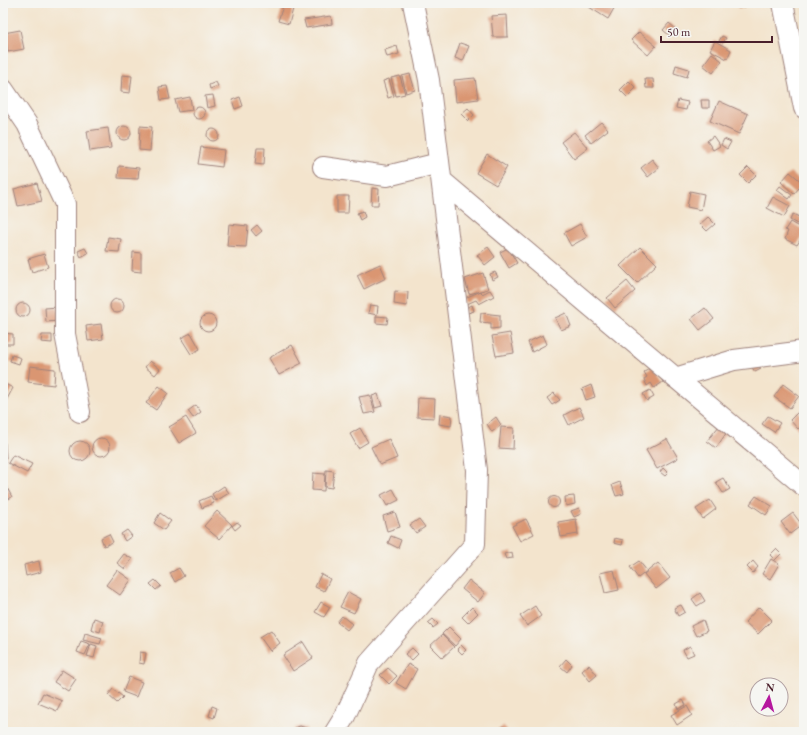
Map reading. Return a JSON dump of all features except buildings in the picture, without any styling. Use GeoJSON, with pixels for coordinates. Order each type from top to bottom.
{"type":"FeatureCollection","features":[{"type":"Feature","properties":{"kind":"street"},"geometry":{"type":"LineString","coordinates":[[335,732],[345,716],[369,663],[475,544],[477,470],[429,80],[414,3]]}},
{"type":"Feature","properties":{"kind":"street"},"geometry":{"type":"LineString","coordinates":[[783,3],[804,108]]}},
{"type":"Feature","properties":{"kind":"street"},"geometry":{"type":"LineString","coordinates":[[3,89],[27,124],[65,204],[65,334],[80,412]]}},
{"type":"Feature","properties":{"kind":"street"},"geometry":{"type":"LineString","coordinates":[[323,167],[387,176],[440,172],[676,378],[804,486]]}},
{"type":"Feature","properties":{"kind":"street"},"geometry":{"type":"LineString","coordinates":[[676,378],[734,360],[804,351]]}}]}
